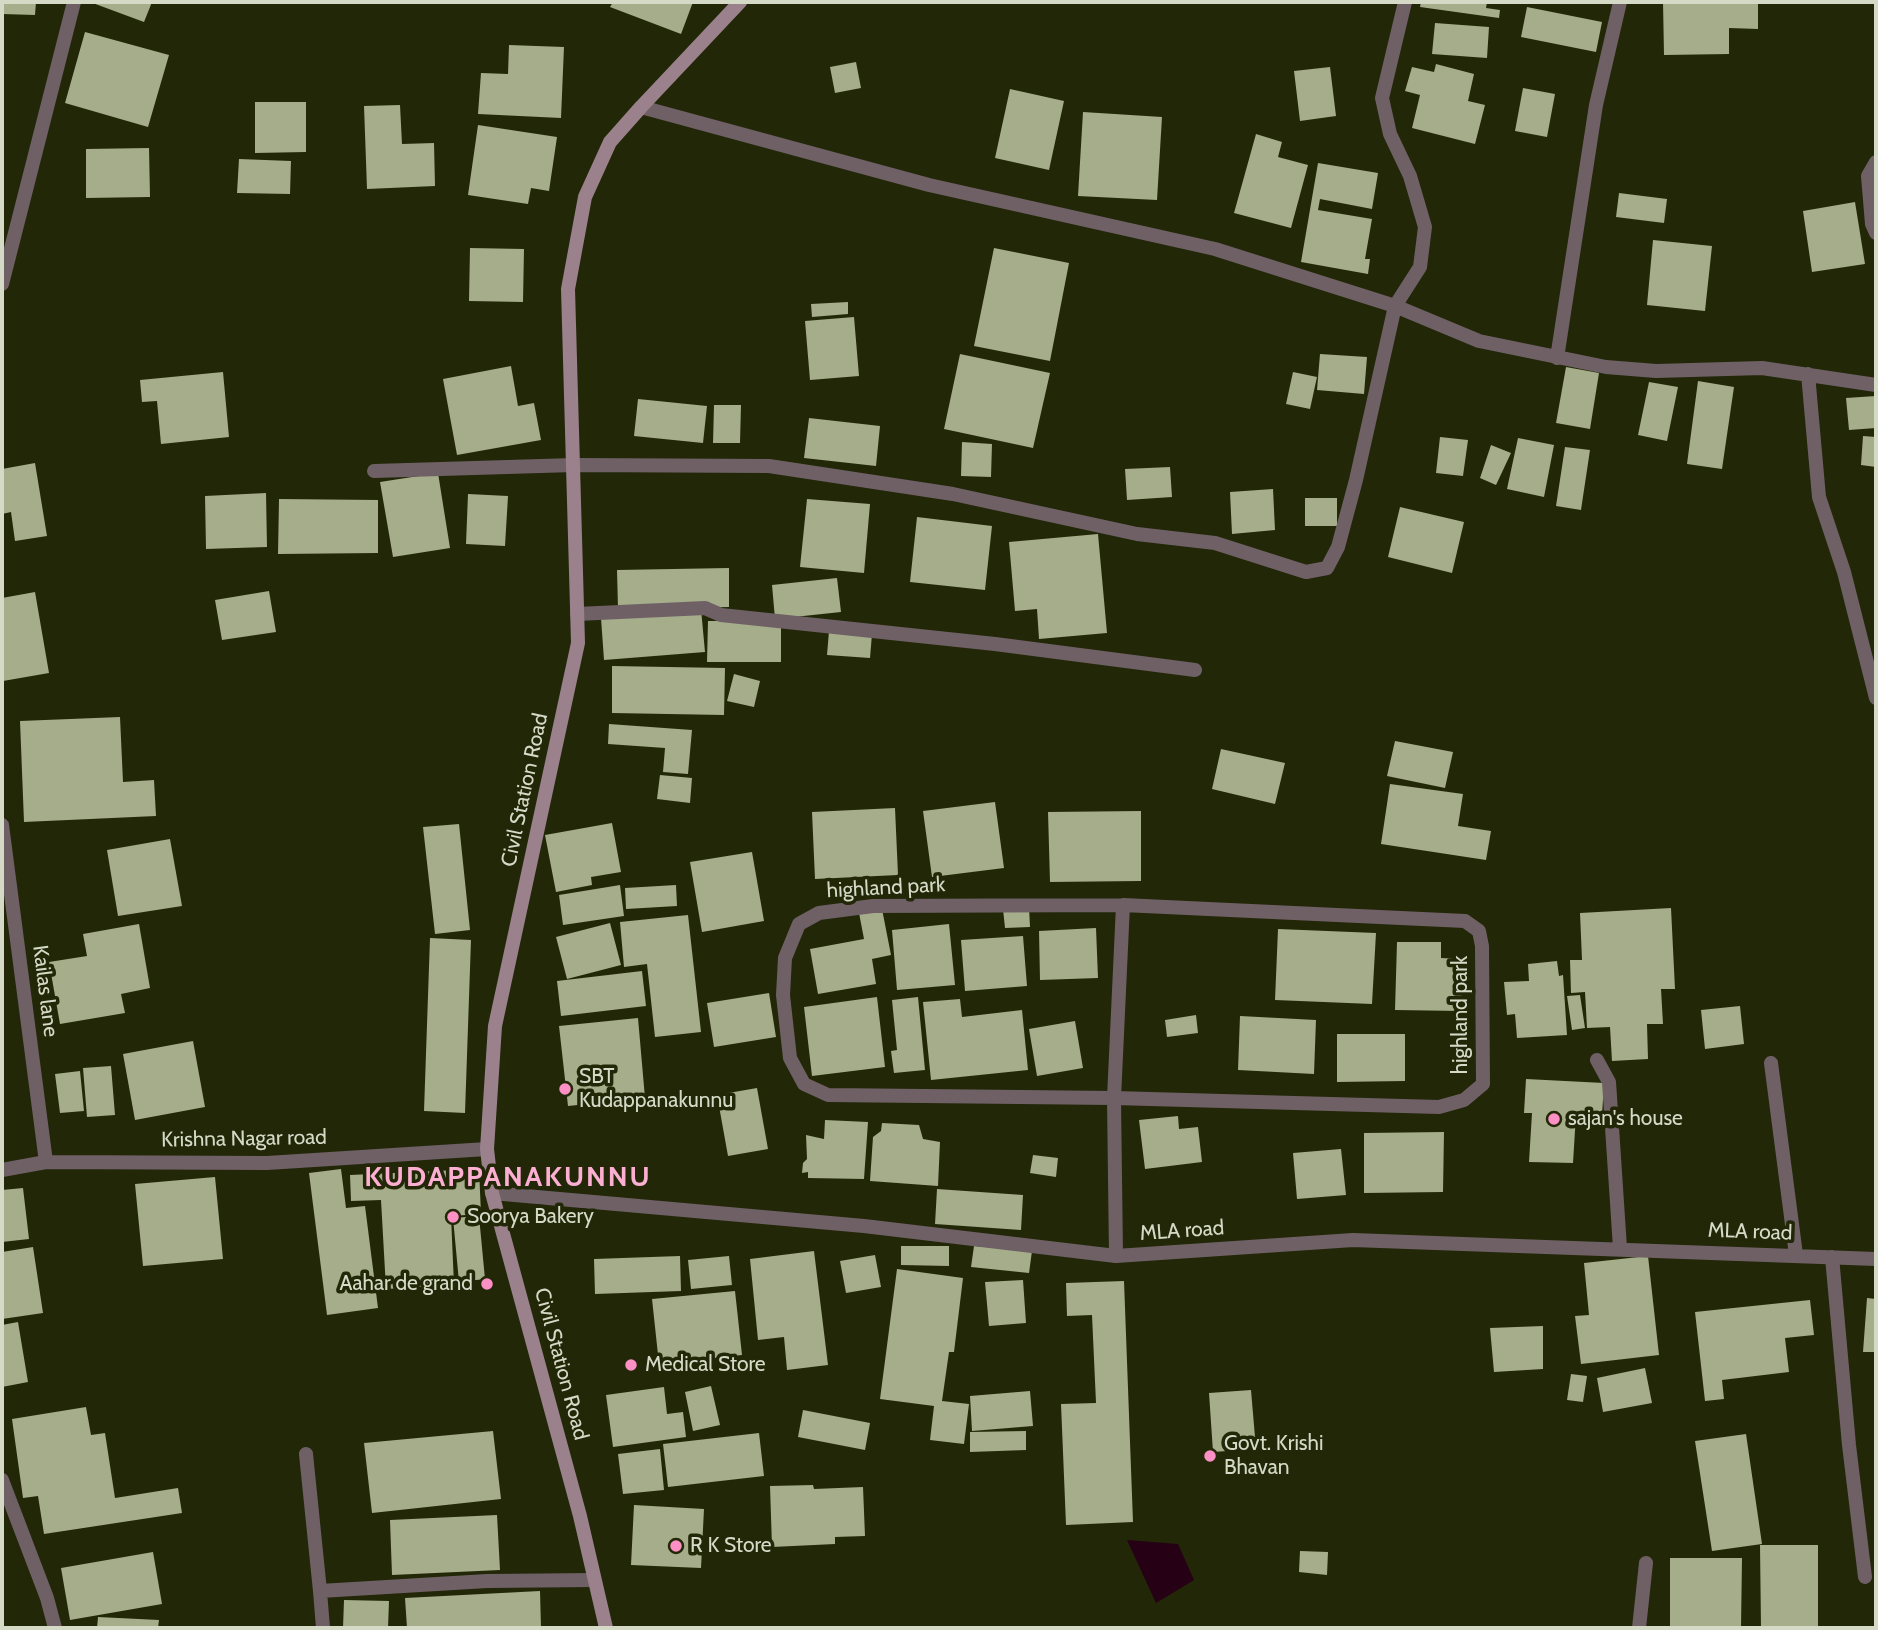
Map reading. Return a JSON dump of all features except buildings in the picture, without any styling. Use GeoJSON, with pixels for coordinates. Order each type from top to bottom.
{"type":"FeatureCollection","features":[{"type":"Feature","properties":{"kind":"main road","name":"Civil Station Road"},"geometry":{"type":"LineString","coordinates":[[606,1628],[580,1516],[492,1193],[487,1149],[495,1026],[578,643],[568,289],[584,197],[610,142],[740,2]]}},
{"type":"Feature","properties":{"kind":"street"},"geometry":{"type":"LineString","coordinates":[[2,284],[74,2]]}},
{"type":"Feature","properties":{"kind":"street"},"geometry":{"type":"LineString","coordinates":[[374,471],[574,465],[769,466],[953,494],[1137,534],[1215,544],[1306,572],[1321,571],[1327,568],[1338,547],[1395,306],[1420,267],[1424,227],[1410,176],[1390,134],[1382,98],[1405,2]]}},
{"type":"Feature","properties":{"kind":"street"},"geometry":{"type":"LineString","coordinates":[[1557,358],[1595,105],[1620,2]]}},
{"type":"Feature","properties":{"kind":"street"},"geometry":{"type":"LineString","coordinates":[[641,107],[929,185],[1215,249],[1395,306],[1479,341],[1606,367],[1656,371],[1762,368],[1876,385]]}},
{"type":"Feature","properties":{"kind":"street"},"geometry":{"type":"LineString","coordinates":[[1876,162],[1868,176],[1872,224],[1876,233]]}},
{"type":"Feature","properties":{"kind":"street"},"geometry":{"type":"LineString","coordinates":[[1808,374],[1819,498],[1844,572],[1876,698]]}},
{"type":"Feature","properties":{"kind":"street"},"geometry":{"type":"LineString","coordinates":[[577,614],[705,608],[721,615],[982,642],[1195,670]]}},
{"type":"Feature","properties":{"kind":"street","name":"Kailas lane"},"geometry":{"type":"LineString","coordinates":[[2,825],[46,1162]]}},
{"type":"Feature","properties":{"kind":"street"},"geometry":{"type":"LineString","coordinates":[[1115,1256],[1114,1098],[1123,905]]}},
{"type":"Feature","properties":{"kind":"street","name":"highland park"},"geometry":{"type":"LineString","coordinates":[[1123,905],[1465,921],[1479,931],[1482,946],[1483,1084],[1464,1100],[1439,1107],[1114,1098],[828,1096],[804,1084],[790,1058],[783,995],[785,958],[799,924],[819,913],[873,906],[1123,905]]}},
{"type":"Feature","properties":{"kind":"street"},"geometry":{"type":"LineString","coordinates":[[1597,1060],[1609,1082],[1620,1248]]}},
{"type":"Feature","properties":{"kind":"street"},"geometry":{"type":"LineString","coordinates":[[1771,1063],[1796,1255]]}},
{"type":"Feature","properties":{"kind":"street","name":"Krishna Nagar road"},"geometry":{"type":"LineString","coordinates":[[2,1170],[46,1162],[267,1163],[487,1149]]}},
{"type":"Feature","properties":{"kind":"street","name":"MLA road"},"geometry":{"type":"LineString","coordinates":[[492,1193],[864,1226],[1115,1256],[1353,1240],[1876,1259]]}},
{"type":"Feature","properties":{"kind":"street"},"geometry":{"type":"LineString","coordinates":[[1832,1257],[1865,1577]]}},
{"type":"Feature","properties":{"kind":"street"},"geometry":{"type":"LineString","coordinates":[[306,1454],[323,1628]]}},
{"type":"Feature","properties":{"kind":"street"},"geometry":{"type":"LineString","coordinates":[[2,1480],[38,1574],[55,1628]]}},
{"type":"Feature","properties":{"kind":"street"},"geometry":{"type":"LineString","coordinates":[[1639,1628],[1646,1563]]}},
{"type":"Feature","properties":{"kind":"street"},"geometry":{"type":"LineString","coordinates":[[320,1591],[487,1581],[594,1580]]}},
{"type":"Feature","properties":{"kind":"shaded area"},"geometry":{"type":"Polygon","coordinates":[[[1127,1540],[1178,1544],[1194,1580],[1156,1603],[1127,1540]]]}},
{"type":"Feature","properties":{"kind":"place","name":"SBT Kudappanakunnu"},"geometry":{"type":"Point","coordinates":[565,1089]}},
{"type":"Feature","properties":{"kind":"place","name":"sajan's house"},"geometry":{"type":"Point","coordinates":[1554,1119]}},
{"type":"Feature","properties":{"kind":"place","name":"Soorya Bakery"},"geometry":{"type":"Point","coordinates":[453,1217]}},
{"type":"Feature","properties":{"kind":"place","name":"Aahar de grand"},"geometry":{"type":"Point","coordinates":[487,1284]}},
{"type":"Feature","properties":{"kind":"place","name":"Medical Store"},"geometry":{"type":"Point","coordinates":[631,1365]}},
{"type":"Feature","properties":{"kind":"place","name":"Govt. Krishi Bhavan"},"geometry":{"type":"Point","coordinates":[1210,1456]}},
{"type":"Feature","properties":{"kind":"place","name":"R K Store"},"geometry":{"type":"Point","coordinates":[676,1546]}},
{"type":"Feature","properties":{"kind":"district","name":"KUDAPPANAKUNNU"},"geometry":{"type":"Point","coordinates":[508,1178]}}]}
